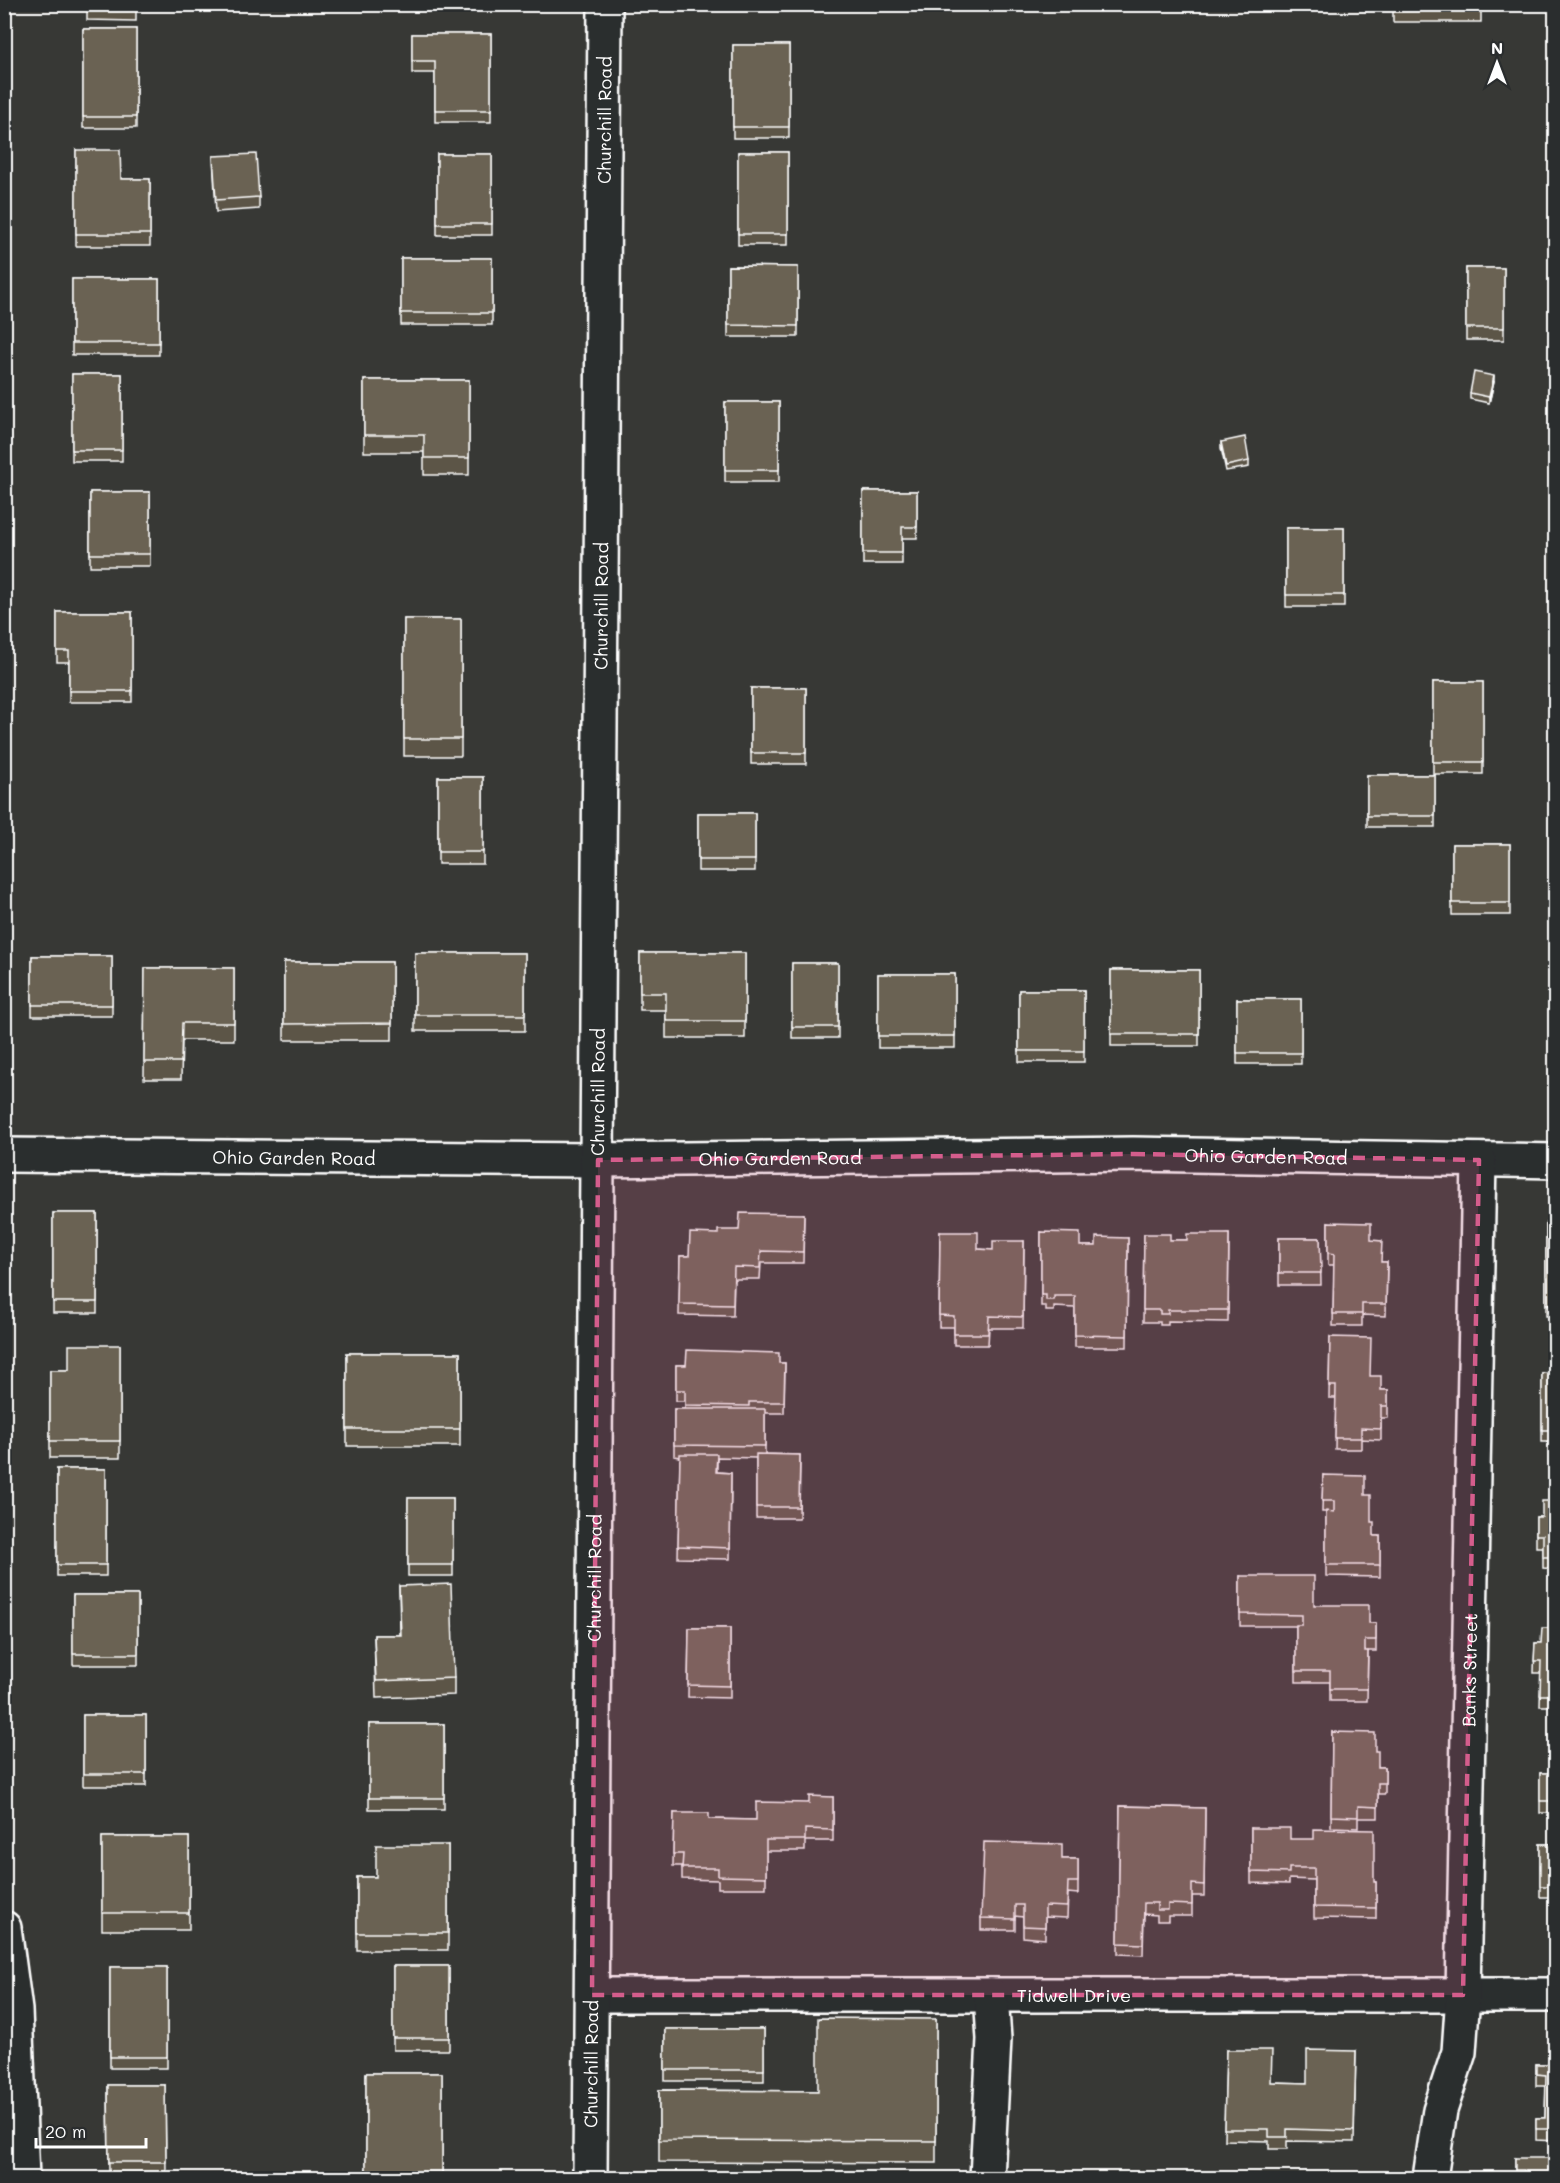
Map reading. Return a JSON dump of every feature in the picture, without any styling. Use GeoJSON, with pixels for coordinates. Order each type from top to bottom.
{"type":"FeatureCollection","features":[{"type":"Feature","properties":{"kind":"street","name":"Churchill Road"},"geometry":{"type":"LineString","coordinates":[[590,2178],[605,4]]}},
{"type":"Feature","properties":{"kind":"street","name":"Ohio Garden Road"},"geometry":{"type":"LineString","coordinates":[[4,1155],[598,1160],[1133,1154],[1556,1161]]}},
{"type":"Feature","properties":{"kind":"street","name":"Banks Street"},"geometry":{"type":"LineString","coordinates":[[1430,2178],[1440,2110],[1459,2052],[1463,1995],[1479,1160]]}},
{"type":"Feature","properties":{"kind":"street"},"geometry":{"type":"LineString","coordinates":[[4,1928],[15,2010],[22,2178]]}},
{"type":"Feature","properties":{"kind":"street","name":"Tidwell Drive"},"geometry":{"type":"LineString","coordinates":[[592,1995],[1556,1995]]}},
{"type":"Feature","properties":{"kind":"street"},"geometry":{"type":"LineString","coordinates":[[987,2178],[994,2039],[991,1995]]}},
{"type":"Feature","properties":{"kind":"highlighted area"},"geometry":{"type":"Polygon","coordinates":[[[1133,1154],[1479,1160],[1463,1995],[592,1995],[598,1160],[1133,1154]]]}},
{"type":"Feature","properties":{"kind":"building"},"geometry":{"type":"Polygon","coordinates":[[[87,4],[136,4],[136,9],[87,9],[87,4]]]}},
{"type":"Feature","properties":{"kind":"building"},"geometry":{"type":"Polygon","coordinates":[[[1481,4],[1481,5],[1393,5],[1481,4]]]}},
{"type":"Feature","properties":{"kind":"building"},"geometry":{"type":"Polygon","coordinates":[[[83,29],[136,29],[136,117],[83,117],[83,29]]]}},
{"type":"Feature","properties":{"kind":"building"},"geometry":{"type":"Polygon","coordinates":[[[412,34],[491,34],[491,110],[435,110],[435,61],[412,61],[412,34]]]}},
{"type":"Feature","properties":{"kind":"building"},"geometry":{"type":"Polygon","coordinates":[[[733,45],[789,45],[789,127],[733,127],[733,45]]]}},
{"type":"Feature","properties":{"kind":"building"},"geometry":{"type":"Polygon","coordinates":[[[76,150],[120,150],[121,179],[150,179],[150,234],[76,234],[76,150]]]}},
{"type":"Feature","properties":{"kind":"building"},"geometry":{"type":"Polygon","coordinates":[[[738,152],[788,152],[788,234],[738,234],[738,152]]]}},
{"type":"Feature","properties":{"kind":"building"},"geometry":{"type":"Polygon","coordinates":[[[256,154],[259,197],[216,200],[213,156],[256,154]]]}},
{"type":"Feature","properties":{"kind":"building"},"geometry":{"type":"Polygon","coordinates":[[[437,154],[492,154],[492,224],[437,224],[437,154]]]}},
{"type":"Feature","properties":{"kind":"building"},"geometry":{"type":"Polygon","coordinates":[[[401,258],[492,258],[492,313],[401,313],[401,258]]]}},
{"type":"Feature","properties":{"kind":"building"},"geometry":{"type":"Polygon","coordinates":[[[728,266],[798,267],[798,326],[728,325],[728,266]]]}},
{"type":"Feature","properties":{"kind":"building"},"geometry":{"type":"Polygon","coordinates":[[[1466,268],[1504,268],[1504,328],[1466,328],[1466,268]]]}},
{"type":"Feature","properties":{"kind":"building"},"geometry":{"type":"Polygon","coordinates":[[[72,279],[159,279],[159,343],[72,343],[72,279]]]}},
{"type":"Feature","properties":{"kind":"building"},"geometry":{"type":"Polygon","coordinates":[[[1474,372],[1494,376],[1489,397],[1470,393],[1474,372]]]}},
{"type":"Feature","properties":{"kind":"building"},"geometry":{"type":"Polygon","coordinates":[[[72,374],[122,374],[122,450],[72,450],[72,374]]]}},
{"type":"Feature","properties":{"kind":"building"},"geometry":{"type":"Polygon","coordinates":[[[364,380],[469,380],[469,458],[424,458],[424,435],[364,435],[364,380]]]}},
{"type":"Feature","properties":{"kind":"building"},"geometry":{"type":"Polygon","coordinates":[[[725,402],[779,402],[779,470],[725,470],[725,402]]]}},
{"type":"Feature","properties":{"kind":"building"},"geometry":{"type":"Polygon","coordinates":[[[1245,437],[1249,461],[1226,466],[1221,442],[1245,437]]]}},
{"type":"Feature","properties":{"kind":"building"},"geometry":{"type":"Polygon","coordinates":[[[863,491],[917,491],[917,527],[902,527],[902,553],[863,553],[863,491]]]}},
{"type":"Feature","properties":{"kind":"building"},"geometry":{"type":"Polygon","coordinates":[[[90,492],[150,492],[150,554],[90,554],[90,492]]]}},
{"type":"Feature","properties":{"kind":"building"},"geometry":{"type":"Polygon","coordinates":[[[1286,528],[1344,528],[1344,595],[1286,595],[1286,528]]]}},
{"type":"Feature","properties":{"kind":"building"},"geometry":{"type":"Polygon","coordinates":[[[57,612],[132,612],[132,691],[69,691],[69,651],[57,651],[57,612]]]}},
{"type":"Feature","properties":{"kind":"building"},"geometry":{"type":"Polygon","coordinates":[[[404,619],[461,619],[461,739],[404,739],[404,619]]]}},
{"type":"Feature","properties":{"kind":"building"},"geometry":{"type":"Polygon","coordinates":[[[1433,682],[1483,682],[1483,762],[1433,762],[1433,682]]]}},
{"type":"Feature","properties":{"kind":"building"},"geometry":{"type":"Polygon","coordinates":[[[751,688],[806,688],[806,753],[751,753],[751,688]]]}},
{"type":"Feature","properties":{"kind":"building"},"geometry":{"type":"Polygon","coordinates":[[[1367,775],[1435,775],[1435,816],[1367,816],[1367,775]]]}},
{"type":"Feature","properties":{"kind":"building"},"geometry":{"type":"Polygon","coordinates":[[[438,777],[483,777],[483,852],[438,852],[438,777]]]}},
{"type":"Feature","properties":{"kind":"building"},"geometry":{"type":"Polygon","coordinates":[[[698,813],[755,813],[755,860],[698,860],[698,813]]]}},
{"type":"Feature","properties":{"kind":"building"},"geometry":{"type":"Polygon","coordinates":[[[1452,844],[1510,844],[1510,903],[1452,903],[1452,844]]]}},
{"type":"Feature","properties":{"kind":"building"},"geometry":{"type":"Polygon","coordinates":[[[415,953],[525,953],[525,1015],[415,1015],[415,953]]]}},
{"type":"Feature","properties":{"kind":"building"},"geometry":{"type":"Polygon","coordinates":[[[640,953],[745,953],[745,1021],[666,1021],[666,993],[640,993],[640,953]]]}},
{"type":"Feature","properties":{"kind":"building"},"geometry":{"type":"Polygon","coordinates":[[[32,956],[112,956],[112,1005],[32,1005],[32,956]]]}},
{"type":"Feature","properties":{"kind":"building"},"geometry":{"type":"Polygon","coordinates":[[[284,962],[392,962],[392,1023],[284,1024],[284,962]]]}},
{"type":"Feature","properties":{"kind":"building"},"geometry":{"type":"Polygon","coordinates":[[[792,963],[838,963],[838,1027],[792,1027],[792,963]]]}},
{"type":"Feature","properties":{"kind":"building"},"geometry":{"type":"Polygon","coordinates":[[[145,968],[234,968],[234,1023],[182,1023],[181,1062],[144,1062],[145,968]]]}},
{"type":"Feature","properties":{"kind":"building"},"geometry":{"type":"Polygon","coordinates":[[[1111,970],[1199,970],[1199,1034],[1111,1034],[1111,970]]]}},
{"type":"Feature","properties":{"kind":"building"},"geometry":{"type":"Polygon","coordinates":[[[878,974],[955,974],[955,1036],[878,1036],[878,974]]]}},
{"type":"Feature","properties":{"kind":"building"},"geometry":{"type":"Polygon","coordinates":[[[1019,990],[1084,990],[1084,1051],[1019,1051],[1019,990]]]}},
{"type":"Feature","properties":{"kind":"building"},"geometry":{"type":"Polygon","coordinates":[[[1237,999],[1301,999],[1301,1053],[1237,1053],[1237,999]]]}},
{"type":"Feature","properties":{"kind":"building"},"geometry":{"type":"Polygon","coordinates":[[[53,1213],[97,1213],[97,1302],[53,1302],[53,1213]]]}},
{"type":"Feature","properties":{"kind":"building"},"geometry":{"type":"Polygon","coordinates":[[[740,1213],[804,1214],[803,1252],[761,1251],[760,1268],[734,1267],[733,1305],[679,1304],[680,1256],[689,1256],[690,1233],[718,1234],[718,1230],[739,1230],[740,1213]]]}},
{"type":"Feature","properties":{"kind":"building"},"geometry":{"type":"Polygon","coordinates":[[[1328,1222],[1371,1223],[1371,1240],[1382,1241],[1381,1262],[1387,1262],[1386,1304],[1362,1304],[1362,1314],[1333,1314],[1334,1254],[1328,1253],[1328,1222]]]}},
{"type":"Feature","properties":{"kind":"building"},"geometry":{"type":"Polygon","coordinates":[[[1546,1222],[1556,1222],[1556,1304],[1546,1304],[1546,1222]]]}},
{"type":"Feature","properties":{"kind":"building"},"geometry":{"type":"Polygon","coordinates":[[[940,1232],[978,1232],[978,1249],[993,1250],[993,1241],[1024,1241],[1023,1317],[989,1316],[988,1334],[954,1334],[954,1316],[939,1315],[940,1232]]]}},
{"type":"Feature","properties":{"kind":"building"},"geometry":{"type":"Polygon","coordinates":[[[1041,1232],[1080,1233],[1080,1246],[1096,1246],[1096,1237],[1128,1238],[1127,1336],[1075,1335],[1075,1296],[1054,1296],[1054,1300],[1046,1300],[1046,1295],[1041,1295],[1041,1232]]]}},
{"type":"Feature","properties":{"kind":"building"},"geometry":{"type":"Polygon","coordinates":[[[1144,1234],[1170,1234],[1170,1240],[1187,1240],[1187,1234],[1229,1234],[1228,1310],[1168,1310],[1168,1314],[1160,1314],[1160,1310],[1143,1310],[1144,1234]]]}},
{"type":"Feature","properties":{"kind":"building"},"geometry":{"type":"Polygon","coordinates":[[[1279,1238],[1320,1238],[1321,1273],[1279,1273],[1279,1238]]]}},
{"type":"Feature","properties":{"kind":"building"},"geometry":{"type":"Polygon","coordinates":[[[1330,1337],[1371,1338],[1370,1376],[1381,1376],[1381,1390],[1388,1390],[1388,1406],[1381,1406],[1381,1429],[1361,1428],[1361,1438],[1335,1438],[1336,1386],[1329,1386],[1330,1337]]]}},
{"type":"Feature","properties":{"kind":"building"},"geometry":{"type":"Polygon","coordinates":[[[69,1345],[120,1345],[120,1441],[50,1441],[50,1370],[69,1370],[69,1345]]]}},
{"type":"Feature","properties":{"kind":"building"},"geometry":{"type":"Polygon","coordinates":[[[687,1350],[779,1353],[779,1363],[785,1363],[784,1402],[749,1402],[749,1406],[685,1405],[685,1390],[676,1390],[676,1365],[686,1365],[687,1350]]]}},
{"type":"Feature","properties":{"kind":"building"},"geometry":{"type":"Polygon","coordinates":[[[347,1353],[460,1353],[460,1429],[347,1429],[347,1353]]]}},
{"type":"Feature","properties":{"kind":"building"},"geometry":{"type":"Polygon","coordinates":[[[1553,1356],[1556,1356],[1556,1430],[1542,1430],[1542,1373],[1553,1374],[1553,1356]]]}},
{"type":"Feature","properties":{"kind":"building"},"geometry":{"type":"Polygon","coordinates":[[[674,1409],[765,1409],[765,1446],[674,1445],[674,1409]]]}},
{"type":"Feature","properties":{"kind":"building"},"geometry":{"type":"Polygon","coordinates":[[[680,1454],[717,1454],[716,1472],[731,1473],[730,1548],[678,1546],[680,1454]]]}},
{"type":"Feature","properties":{"kind":"building"},"geometry":{"type":"Polygon","coordinates":[[[756,1454],[800,1455],[799,1507],[756,1507],[756,1454]]]}},
{"type":"Feature","properties":{"kind":"building"},"geometry":{"type":"Polygon","coordinates":[[[57,1469],[106,1469],[106,1565],[57,1565],[57,1469]]]}},
{"type":"Feature","properties":{"kind":"building"},"geometry":{"type":"Polygon","coordinates":[[[1323,1475],[1365,1476],[1365,1495],[1371,1495],[1371,1522],[1374,1522],[1374,1536],[1380,1536],[1380,1565],[1326,1565],[1326,1511],[1334,1512],[1334,1501],[1322,1501],[1323,1475]]]}},
{"type":"Feature","properties":{"kind":"building"},"geometry":{"type":"Polygon","coordinates":[[[1552,1483],[1556,1483],[1556,1557],[1543,1557],[1543,1535],[1536,1535],[1536,1517],[1542,1517],[1542,1501],[1552,1501],[1552,1483]]]}},
{"type":"Feature","properties":{"kind":"building"},"geometry":{"type":"Polygon","coordinates":[[[408,1498],[453,1498],[453,1565],[408,1565],[408,1498]]]}},
{"type":"Feature","properties":{"kind":"building"},"geometry":{"type":"Polygon","coordinates":[[[1240,1576],[1314,1576],[1314,1605],[1369,1605],[1369,1623],[1376,1623],[1376,1640],[1365,1640],[1365,1651],[1368,1651],[1367,1689],[1330,1689],[1330,1671],[1296,1671],[1296,1625],[1302,1625],[1302,1615],[1240,1614],[1240,1576]]]}},
{"type":"Feature","properties":{"kind":"building"},"geometry":{"type":"Polygon","coordinates":[[[451,1584],[454,1678],[376,1681],[374,1635],[401,1635],[399,1586],[451,1584]]]}},
{"type":"Feature","properties":{"kind":"building"},"geometry":{"type":"Polygon","coordinates":[[[1552,1588],[1556,1588],[1556,1695],[1540,1695],[1541,1661],[1534,1661],[1535,1643],[1541,1643],[1542,1628],[1551,1628],[1552,1588]]]}},
{"type":"Feature","properties":{"kind":"building"},"geometry":{"type":"Polygon","coordinates":[[[73,1595],[138,1595],[138,1654],[73,1654],[73,1595]]]}},
{"type":"Feature","properties":{"kind":"building"},"geometry":{"type":"Polygon","coordinates":[[[689,1628],[730,1628],[730,1686],[688,1685],[689,1628]]]}},
{"type":"Feature","properties":{"kind":"building"},"geometry":{"type":"Polygon","coordinates":[[[1552,1712],[1556,1712],[1556,1801],[1540,1801],[1540,1773],[1549,1773],[1549,1761],[1551,1761],[1552,1712]]]}},
{"type":"Feature","properties":{"kind":"building"},"geometry":{"type":"Polygon","coordinates":[[[83,1715],[146,1715],[146,1774],[83,1774],[83,1715]]]}},
{"type":"Feature","properties":{"kind":"building"},"geometry":{"type":"Polygon","coordinates":[[[369,1724],[444,1724],[444,1798],[369,1798],[369,1724]]]}},
{"type":"Feature","properties":{"kind":"building"},"geometry":{"type":"Polygon","coordinates":[[[1332,1732],[1375,1733],[1378,1767],[1385,1767],[1385,1783],[1378,1783],[1378,1807],[1358,1806],[1358,1817],[1331,1816],[1332,1732]]]}},
{"type":"Feature","properties":{"kind":"building"},"geometry":{"type":"Polygon","coordinates":[[[809,1796],[833,1797],[833,1830],[805,1829],[805,1840],[766,1840],[766,1877],[718,1876],[718,1868],[682,1868],[683,1854],[673,1854],[674,1813],[709,1813],[709,1819],[756,1820],[756,1802],[809,1803],[809,1796]]]}},
{"type":"Feature","properties":{"kind":"building"},"geometry":{"type":"Polygon","coordinates":[[[1120,1806],[1205,1808],[1204,1885],[1192,1884],[1192,1905],[1168,1904],[1168,1910],[1157,1910],[1157,1903],[1144,1903],[1143,1944],[1118,1943],[1120,1806]]]}},
{"type":"Feature","properties":{"kind":"building"},"geometry":{"type":"Polygon","coordinates":[[[1251,1828],[1290,1828],[1290,1839],[1314,1839],[1314,1829],[1374,1830],[1376,1908],[1314,1907],[1314,1868],[1289,1868],[1289,1873],[1251,1872],[1251,1828]]]}},
{"type":"Feature","properties":{"kind":"building"},"geometry":{"type":"Polygon","coordinates":[[[102,1837],[189,1837],[189,1913],[102,1913],[102,1837]]]}},
{"type":"Feature","properties":{"kind":"building"},"geometry":{"type":"Polygon","coordinates":[[[984,1842],[1062,1844],[1062,1859],[1078,1859],[1078,1882],[1068,1882],[1067,1907],[1045,1906],[1045,1927],[1023,1926],[1023,1905],[1015,1905],[1015,1919],[981,1918],[984,1842]]]}},
{"type":"Feature","properties":{"kind":"building"},"geometry":{"type":"Polygon","coordinates":[[[1540,1844],[1556,1844],[1556,1904],[1551,1904],[1552,1886],[1540,1886],[1540,1844]]]}},
{"type":"Feature","properties":{"kind":"building"},"geometry":{"type":"Polygon","coordinates":[[[376,1845],[448,1845],[448,1933],[357,1933],[357,1877],[376,1877],[376,1845]]]}},
{"type":"Feature","properties":{"kind":"building"},"geometry":{"type":"Polygon","coordinates":[[[393,1966],[449,1966],[449,2038],[393,2038],[393,1966]]]}},
{"type":"Feature","properties":{"kind":"building"},"geometry":{"type":"Polygon","coordinates":[[[110,1967],[167,1967],[167,2057],[110,2057],[110,1967]]]}},
{"type":"Feature","properties":{"kind":"building"},"geometry":{"type":"Polygon","coordinates":[[[818,2018],[936,2019],[936,2141],[659,2140],[659,2090],[818,2091],[818,2018]]]}},
{"type":"Feature","properties":{"kind":"building"},"geometry":{"type":"Polygon","coordinates":[[[665,2029],[764,2029],[764,2070],[665,2070],[665,2029]]]}},
{"type":"Feature","properties":{"kind":"building"},"geometry":{"type":"Polygon","coordinates":[[[1226,2050],[1272,2050],[1271,2082],[1307,2083],[1307,2050],[1356,2051],[1354,2131],[1287,2129],[1287,2137],[1269,2137],[1269,2129],[1224,2129],[1226,2050]]]}},
{"type":"Feature","properties":{"kind":"building"},"geometry":{"type":"Polygon","coordinates":[[[1536,2064],[1556,2064],[1556,2129],[1536,2129],[1536,2118],[1545,2118],[1546,2075],[1536,2074],[1536,2064]]]}},
{"type":"Feature","properties":{"kind":"building"},"geometry":{"type":"Polygon","coordinates":[[[366,2073],[442,2073],[442,2173],[366,2173],[366,2073]]]}},
{"type":"Feature","properties":{"kind":"building"},"geometry":{"type":"Polygon","coordinates":[[[108,2085],[165,2085],[166,2162],[109,2162],[108,2085]]]}},
{"type":"Feature","properties":{"kind":"building"},"geometry":{"type":"Polygon","coordinates":[[[1515,2158],[1556,2158],[1556,2178],[1524,2178],[1524,2170],[1515,2170],[1515,2158]]]}}]}
